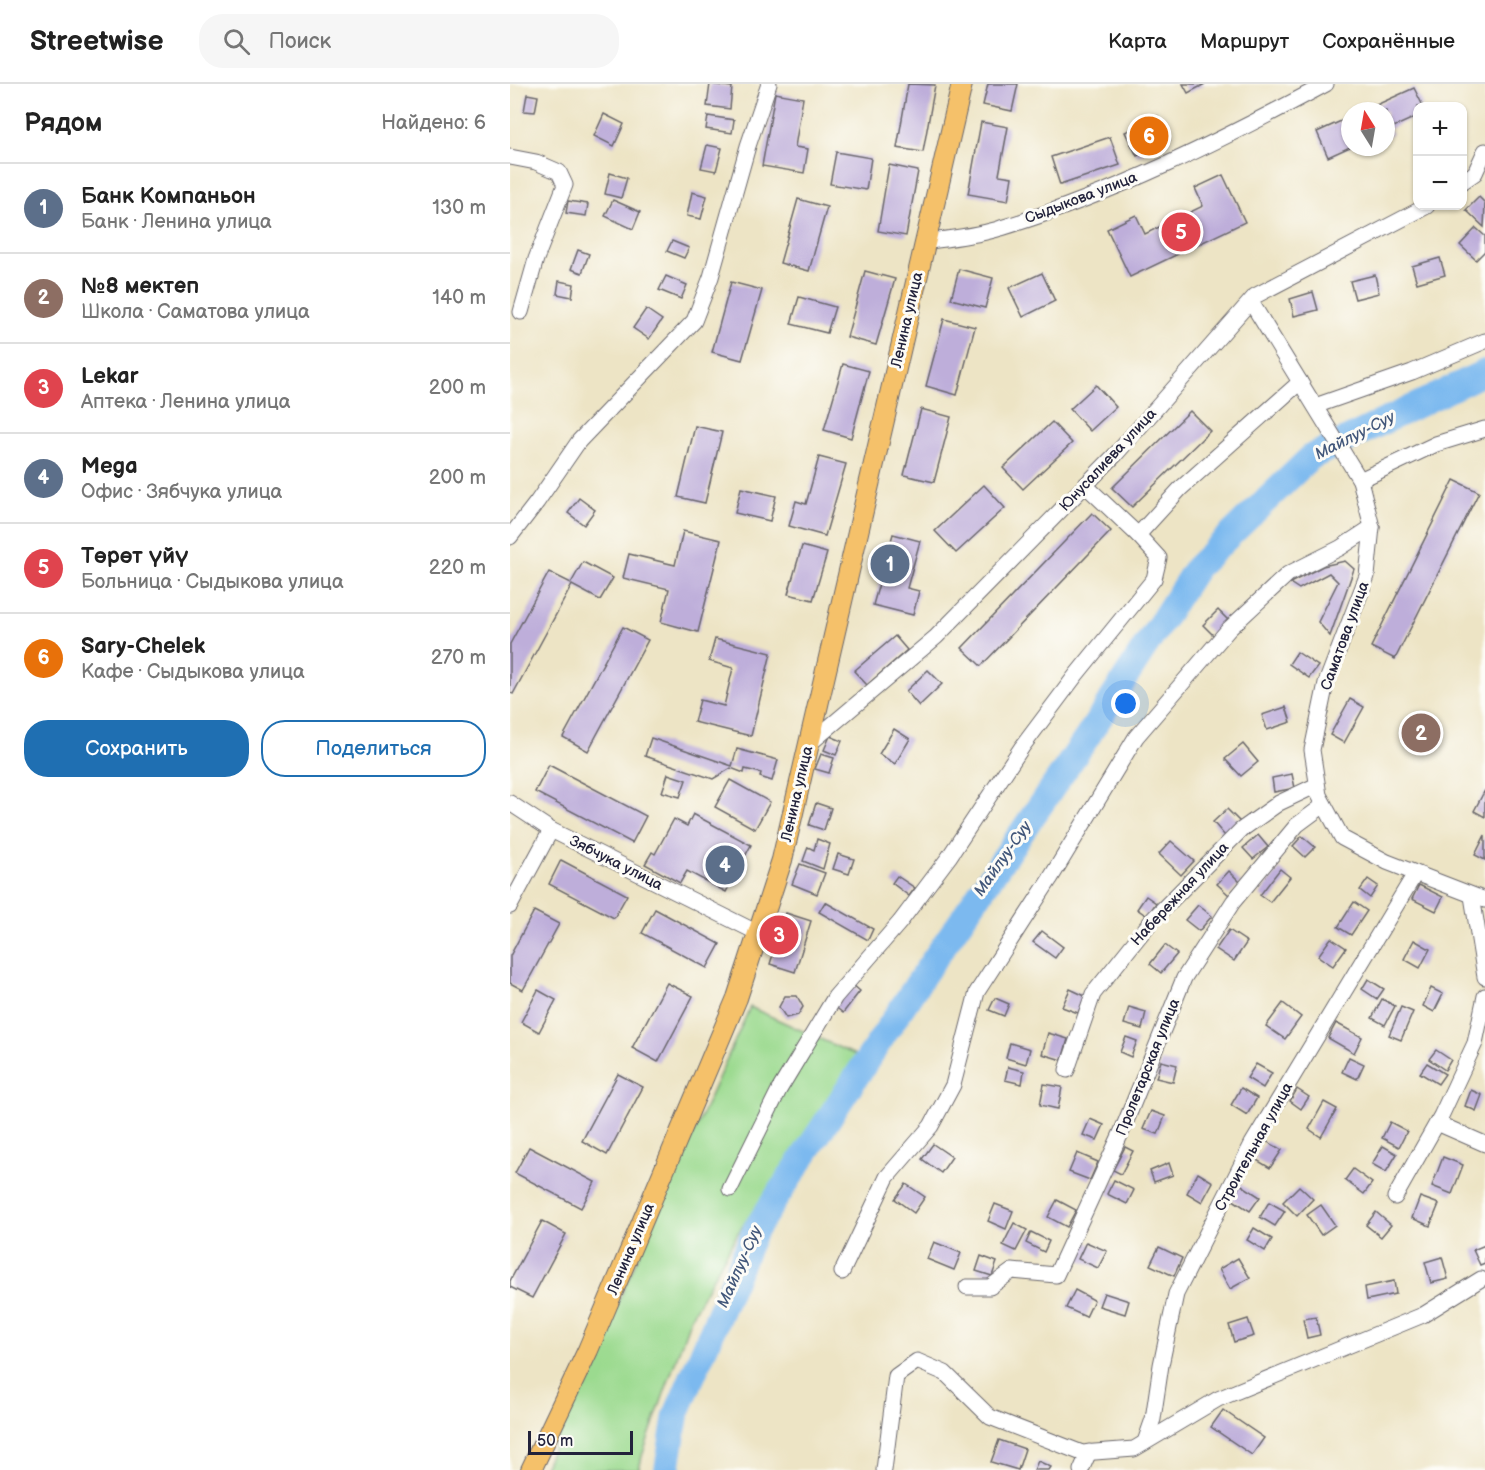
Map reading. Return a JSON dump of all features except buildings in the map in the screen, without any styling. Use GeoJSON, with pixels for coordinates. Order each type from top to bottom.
{"type":"FeatureCollection","features":[{"type":"Feature","properties":{"kind":"main road","name":"Ленина улица"},"geometry":{"type":"LineString","coordinates":[[531,1470],[588,1350],[737,998],[782,860],[962,84]]}},
{"type":"Feature","properties":{"kind":"street"},"geometry":{"type":"LineString","coordinates":[[510,537],[579,441],[694,321],[711,278],[748,146],[769,84]]}},
{"type":"Feature","properties":{"kind":"street","name":"Сыдыкова улица"},"geometry":{"type":"LineString","coordinates":[[925,242],[999,229],[1117,187],[1282,108],[1326,84]]}},
{"type":"Feature","properties":{"kind":"street"},"geometry":{"type":"LineString","coordinates":[[1467,178],[1474,173],[1485,151]]}},
{"type":"Feature","properties":{"kind":"street"},"geometry":{"type":"LineString","coordinates":[[510,157],[536,162],[560,172],[565,185],[536,259],[521,312]]}},
{"type":"Feature","properties":{"kind":"street","name":"Юнусалиева улица"},"geometry":{"type":"LineString","coordinates":[[808,746],[936,638],[1116,454],[1255,296],[1419,210]]}},
{"type":"Feature","properties":{"kind":"street","name":"Саматова улица"},"geometry":{"type":"LineString","coordinates":[[1251,302],[1360,480],[1372,527],[1367,576],[1326,683],[1312,750],[1319,795],[1342,838],[1387,862],[1478,898]]}},
{"type":"Feature","properties":{"kind":"street"},"geometry":{"type":"LineString","coordinates":[[1315,406],[1412,372],[1485,341]]}},
{"type":"Feature","properties":{"kind":"street"},"geometry":{"type":"LineString","coordinates":[[1138,535],[1180,489],[1300,382]]}},
{"type":"Feature","properties":{"kind":"street"},"geometry":{"type":"LineString","coordinates":[[1360,480],[1436,444],[1485,429]]}},
{"type":"Feature","properties":{"kind":"street"},"geometry":{"type":"LineString","coordinates":[[730,1189],[779,1090],[835,996],[900,922],[949,856],[1022,747],[1076,675],[1154,579],[1159,558],[1085,485]]}},
{"type":"Feature","properties":{"kind":"street"},"geometry":{"type":"LineString","coordinates":[[842,1272],[887,1177],[931,1126],[953,1085],[977,992],[1050,879],[1136,737],[1229,629],[1288,574],[1340,548],[1372,527]]}},
{"type":"Feature","properties":{"kind":"street","name":"Набережная улица"},"geometry":{"type":"LineString","coordinates":[[1067,1070],[1093,994],[1153,919],[1241,830],[1279,803],[1317,785]]}},
{"type":"Feature","properties":{"kind":"street"},"geometry":{"type":"LineString","coordinates":[[510,803],[551,830]]}},
{"type":"Feature","properties":{"kind":"street","name":"Пролетарская улица"},"geometry":{"type":"LineString","coordinates":[[967,1287],[990,1287],[1012,1271],[1056,1275],[1122,1131],[1184,978],[1233,902],[1297,825],[1324,805]]}},
{"type":"Feature","properties":{"kind":"street","name":"Зябчука улица"},"geometry":{"type":"LineString","coordinates":[[510,906],[551,830],[758,933]]}},
{"type":"Feature","properties":{"kind":"street","name":"Строительная улица"},"geometry":{"type":"LineString","coordinates":[[1145,1442],[1153,1419],[1161,1365],[1176,1294],[1252,1144],[1415,874]]}},
{"type":"Feature","properties":{"kind":"street"},"geometry":{"type":"LineString","coordinates":[[1478,898],[1485,977]]}},
{"type":"Feature","properties":{"kind":"street"},"geometry":{"type":"LineString","coordinates":[[1395,1197],[1437,1123],[1475,1043],[1485,996]]}},
{"type":"Feature","properties":{"kind":"street"},"geometry":{"type":"LineString","coordinates":[[1437,1123],[1485,1144]]}},
{"type":"Feature","properties":{"kind":"street"},"geometry":{"type":"LineString","coordinates":[[884,1470],[896,1377],[916,1361],[945,1373],[990,1417],[1082,1453],[1134,1449],[1218,1399],[1423,1315],[1481,1279]]}},
{"type":"Feature","properties":{"kind":"street"},"geometry":{"type":"LineString","coordinates":[[1081,1470],[1089,1452]]}},
{"type":"Feature","properties":{"kind":"green space"},"geometry":{"type":"Polygon","coordinates":[[[750,1007],[860,1057],[738,1233],[691,1317],[639,1470],[543,1470],[750,1007]]]}},
{"type":"Feature","properties":{"kind":"waterway","name":"Майлуу-Суу"},"geometry":{"type":"LineString","coordinates":[[667,1470],[676,1415],[755,1230],[924,974],[1086,739],[1196,568],[1311,457],[1485,372]]}},
{"type":"Feature","properties":{"kind":"place","name":"Sary-Chelek"},"geometry":{"type":"Point","coordinates":[1149,136]}},
{"type":"Feature","properties":{"kind":"place","name":"Төрөт үйү"},"geometry":{"type":"Point","coordinates":[1181,232]}},
{"type":"Feature","properties":{"kind":"place","name":"Банк Компаньон"},"geometry":{"type":"Point","coordinates":[890,564]}},
{"type":"Feature","properties":{"kind":"place","name":"№8 мектеп"},"geometry":{"type":"Point","coordinates":[1421,733]}},
{"type":"Feature","properties":{"kind":"place","name":"Mega"},"geometry":{"type":"Point","coordinates":[725,865]}},
{"type":"Feature","properties":{"kind":"place","name":"Lekar"},"geometry":{"type":"Point","coordinates":[779,935]}}]}
